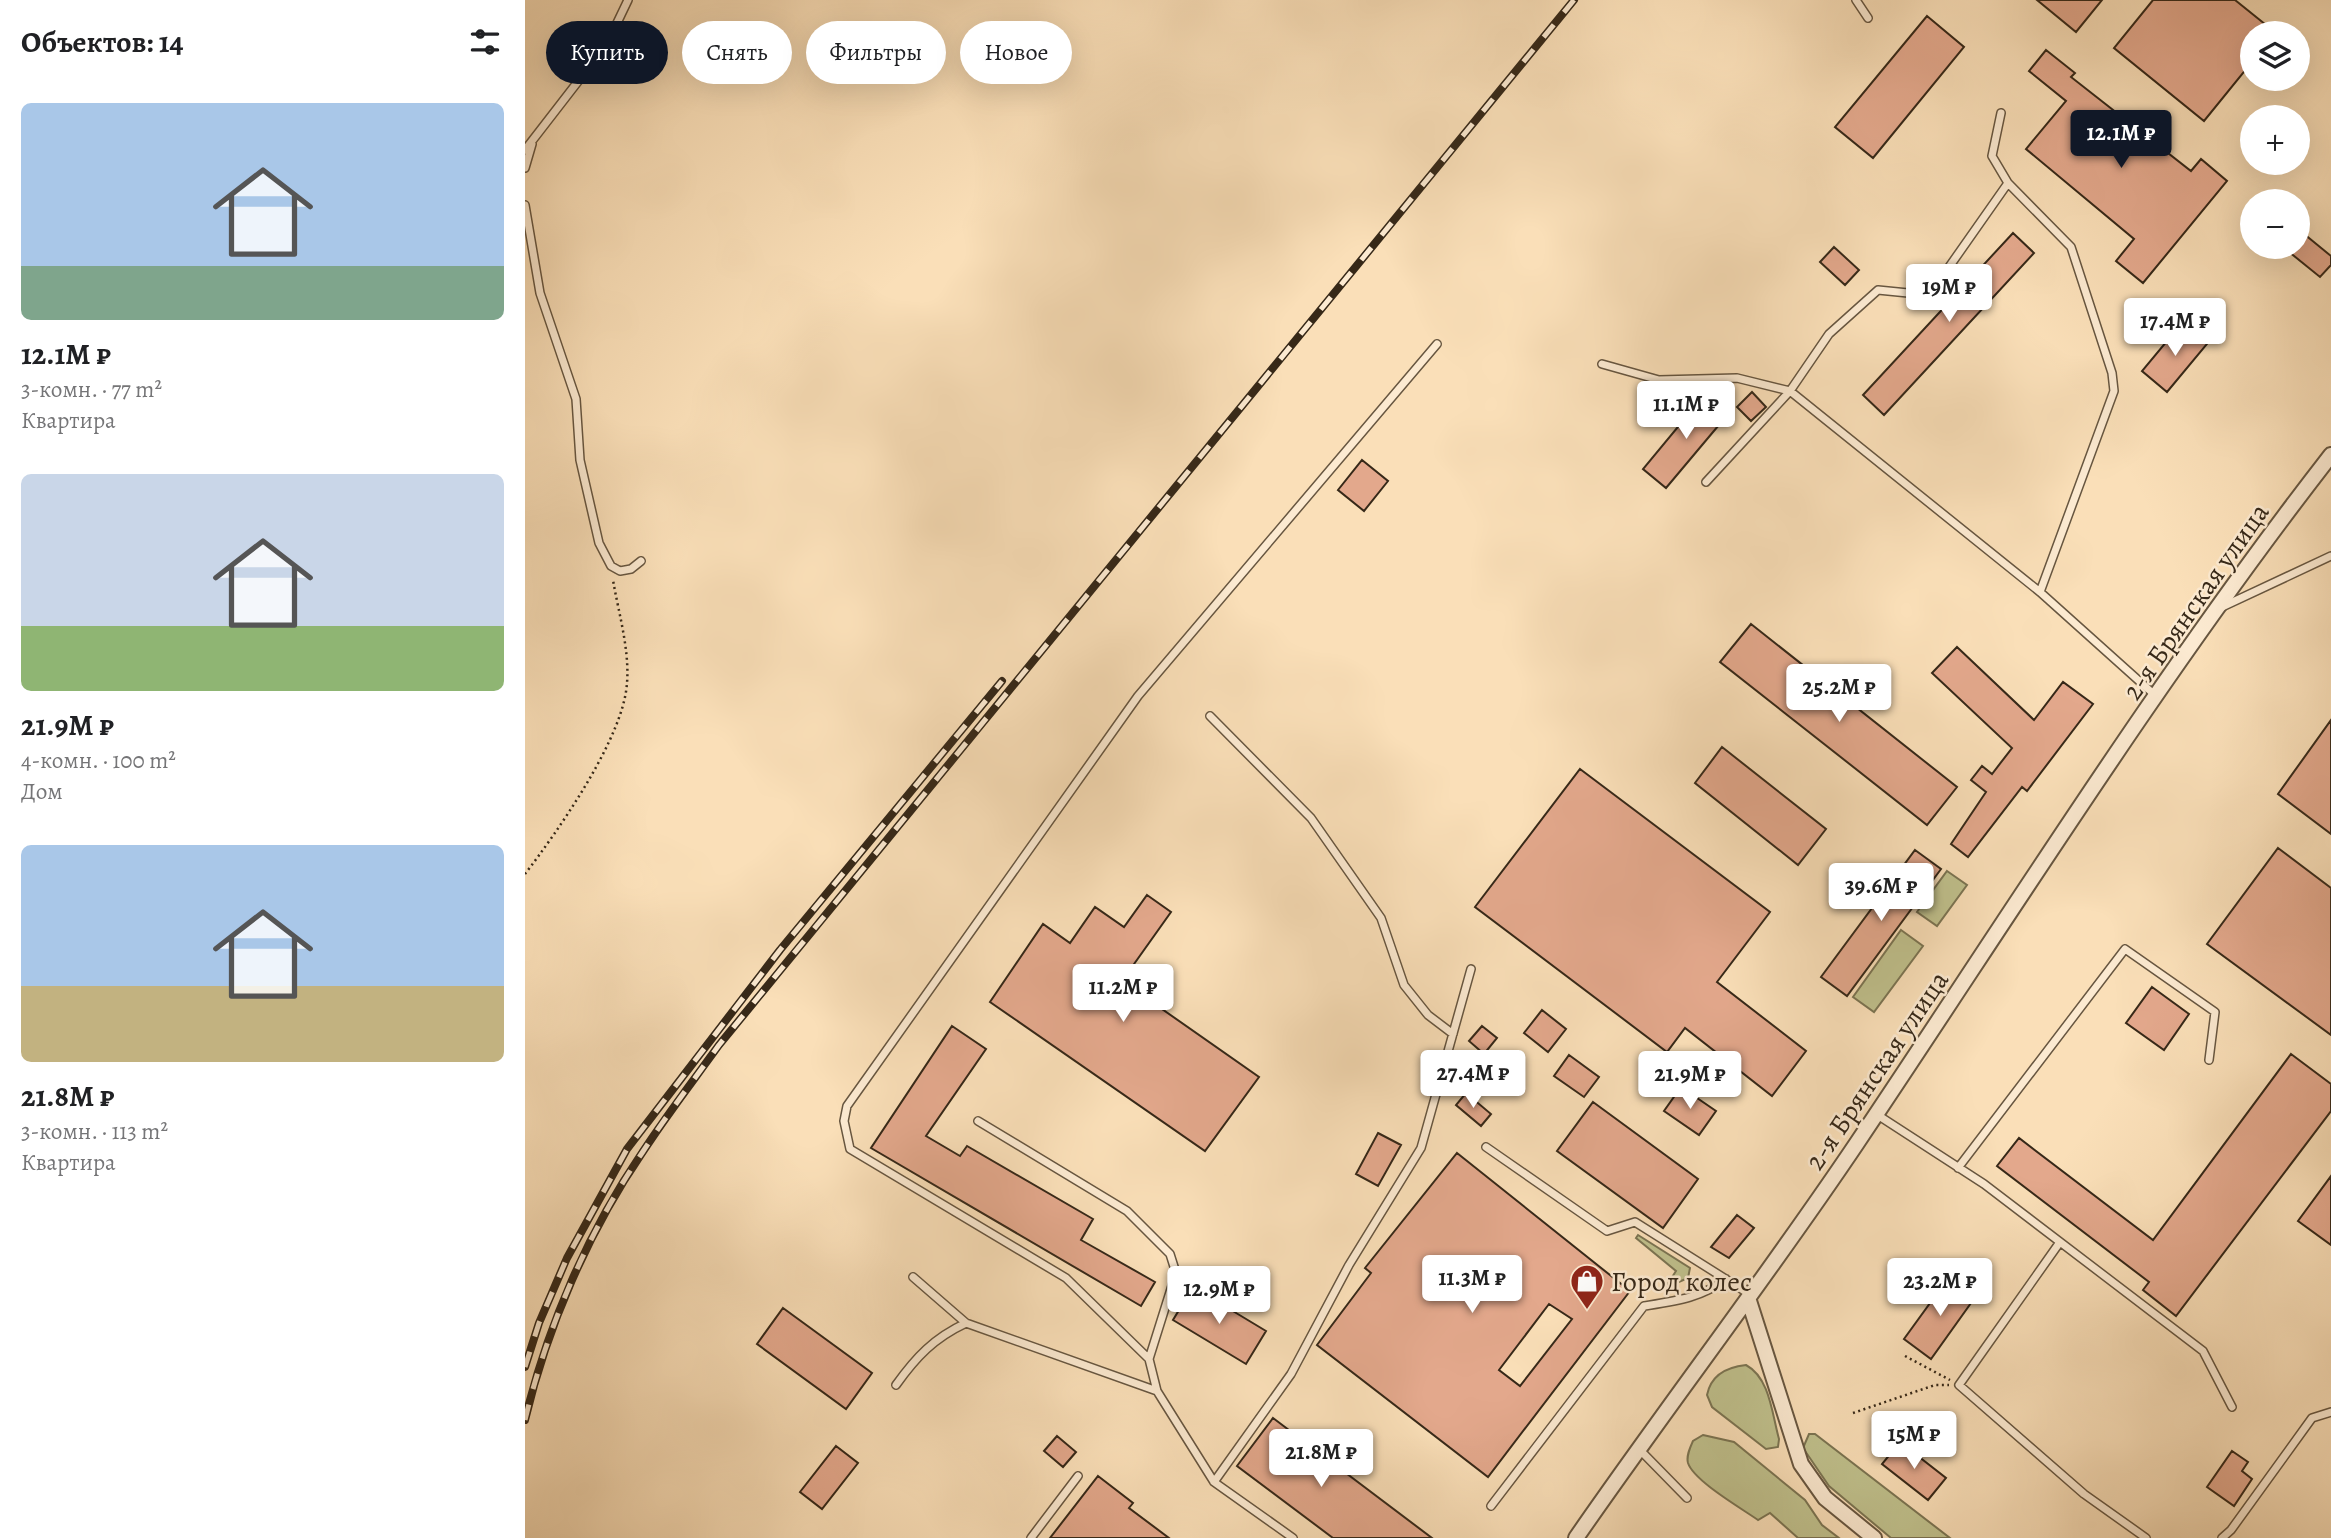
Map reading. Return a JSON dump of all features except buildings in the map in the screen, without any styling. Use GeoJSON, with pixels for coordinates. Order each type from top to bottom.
{"type":"FeatureCollection","features":[{"type":"Feature","properties":{"kind":"street","name":"2-я Брянская улица"},"geometry":{"type":"LineString","coordinates":[[1576,1538],[1638,1448],[1750,1298],[2212,612],[2331,455]]}},
{"type":"Feature","properties":{"kind":"street"},"geometry":{"type":"LineString","coordinates":[[1750,1298],[1801,1464],[1825,1498],[1874,1538]]}},
{"type":"Feature","properties":{"kind":"lane"},"geometry":{"type":"LineString","coordinates":[[525,150],[607,44],[628,0]]}},
{"type":"Feature","properties":{"kind":"lane"},"geometry":{"type":"LineString","coordinates":[[1856,0],[1868,18]]}},
{"type":"Feature","properties":{"kind":"lane"},"geometry":{"type":"LineString","coordinates":[[2001,113],[1992,156],[2008,183],[2071,247],[2112,373],[2114,391],[2040,592]]}},
{"type":"Feature","properties":{"kind":"lane"},"geometry":{"type":"LineString","coordinates":[[525,168],[533,140]]}},
{"type":"Feature","properties":{"kind":"lane"},"geometry":{"type":"LineString","coordinates":[[1706,482],[1790,391],[1829,334],[1878,290],[1928,293],[1935,287],[2008,183]]}},
{"type":"Feature","properties":{"kind":"lane"},"geometry":{"type":"LineString","coordinates":[[525,205],[540,293],[576,399],[580,460],[599,543],[611,566],[620,571],[631,569],[641,561]]}},
{"type":"Feature","properties":{"kind":"lane"},"geometry":{"type":"LineString","coordinates":[[1293,1538],[1215,1482],[1157,1391],[1149,1359],[1066,1278],[850,1149],[844,1121],[847,1106],[1138,696],[1437,344]]}},
{"type":"Feature","properties":{"kind":"lane"},"geometry":{"type":"LineString","coordinates":[[1602,364],[1659,380],[1737,378],[1790,391],[2040,592],[2157,697]]}},
{"type":"Feature","properties":{"kind":"lane"},"geometry":{"type":"LineString","coordinates":[[2212,612],[2327,557],[2331,564]]}},
{"type":"Feature","properties":{"kind":"lane"},"geometry":{"type":"LineString","coordinates":[[1210,716],[1311,818],[1381,918],[1404,985],[1428,1015],[1453,1034]]}},
{"type":"Feature","properties":{"kind":"lane"},"geometry":{"type":"LineString","coordinates":[[1958,1168],[2125,949],[2215,1012],[2209,1060]]}},
{"type":"Feature","properties":{"kind":"lane"},"geometry":{"type":"LineString","coordinates":[[1215,1482],[1291,1374],[1349,1265],[1421,1148],[1471,969]]}},
{"type":"Feature","properties":{"kind":"lane"},"geometry":{"type":"LineString","coordinates":[[1876,1114],[1958,1168],[2203,1350],[2232,1407]]}},
{"type":"Feature","properties":{"kind":"lane"},"geometry":{"type":"LineString","coordinates":[[978,1121],[1127,1211],[1170,1254],[1177,1273],[1149,1359]]}},
{"type":"Feature","properties":{"kind":"lane"},"geometry":{"type":"LineString","coordinates":[[1486,1147],[1607,1231],[1635,1222],[1726,1279],[1750,1298]]}},
{"type":"Feature","properties":{"kind":"lane"},"geometry":{"type":"LineString","coordinates":[[2060,1242],[1959,1385],[2084,1494],[2146,1538]]}},
{"type":"Feature","properties":{"kind":"lane"},"geometry":{"type":"LineString","coordinates":[[913,1277],[966,1323],[1157,1391]]}},
{"type":"Feature","properties":{"kind":"lane"},"geometry":{"type":"LineString","coordinates":[[1491,1506],[1644,1306],[1689,1299],[1711,1290],[1726,1279]]}},
{"type":"Feature","properties":{"kind":"lane"},"geometry":{"type":"LineString","coordinates":[[896,1385],[919,1352],[947,1332],[966,1323]]}},
{"type":"Feature","properties":{"kind":"lane"},"geometry":{"type":"LineString","coordinates":[[2222,1538],[2231,1530],[2312,1418],[2331,1412]]}},
{"type":"Feature","properties":{"kind":"lane"},"geometry":{"type":"LineString","coordinates":[[1638,1448],[1686,1498]]}},
{"type":"Feature","properties":{"kind":"lane"},"geometry":{"type":"LineString","coordinates":[[1031,1538],[1078,1476]]}},
{"type":"Feature","properties":{"kind":"path"},"geometry":{"type":"LineString","coordinates":[[525,874],[559,829],[585,785],[612,733],[625,696],[623,640],[611,566]]}},
{"type":"Feature","properties":{"kind":"path"},"geometry":{"type":"LineString","coordinates":[[1905,1356],[1959,1385]]}},
{"type":"Feature","properties":{"kind":"path"},"geometry":{"type":"LineString","coordinates":[[1853,1413],[1935,1385],[1959,1385]]}},
{"type":"Feature","properties":{"kind":"green space"},"geometry":{"type":"Polygon","coordinates":[[[1947,871],[1967,885],[1937,926],[1917,912],[1947,871]]]}},
{"type":"Feature","properties":{"kind":"green space"},"geometry":{"type":"Polygon","coordinates":[[[1901,930],[1923,946],[1874,1012],[1853,997],[1901,930]]]}},
{"type":"Feature","properties":{"kind":"green space"},"geometry":{"type":"Polygon","coordinates":[[[1638,1235],[1690,1268],[1688,1278],[1665,1288],[1676,1271],[1636,1238],[1638,1235]]]}},
{"type":"Feature","properties":{"kind":"green space"},"geometry":{"type":"Polygon","coordinates":[[[1746,1365],[1754,1371],[1765,1388],[1779,1439],[1778,1447],[1766,1449],[1712,1407],[1707,1395],[1712,1382],[1721,1373],[1746,1365]]]}},
{"type":"Feature","properties":{"kind":"green space"},"geometry":{"type":"Polygon","coordinates":[[[1809,1434],[1815,1434],[1950,1538],[1891,1538],[1829,1486],[1803,1448],[1809,1434]]]}},
{"type":"Feature","properties":{"kind":"green space"},"geometry":{"type":"Polygon","coordinates":[[[1703,1435],[1734,1442],[1805,1500],[1822,1525],[1839,1538],[1798,1538],[1770,1513],[1758,1520],[1708,1486],[1688,1463],[1693,1441],[1703,1435]]]}},
{"type":"Feature","properties":{"kind":"railway"},"geometry":{"type":"LineString","coordinates":[[525,1420],[557,1315],[604,1215],[642,1153],[719,1045],[1574,0]]}},
{"type":"Feature","properties":{"kind":"railway"},"geometry":{"type":"LineString","coordinates":[[525,1367],[539,1323],[567,1258],[627,1149],[780,950],[1002,681]]}},
{"type":"Feature","properties":{"kind":"place","name":"Город колес"},"geometry":{"type":"Point","coordinates":[1587,1311]}}]}
